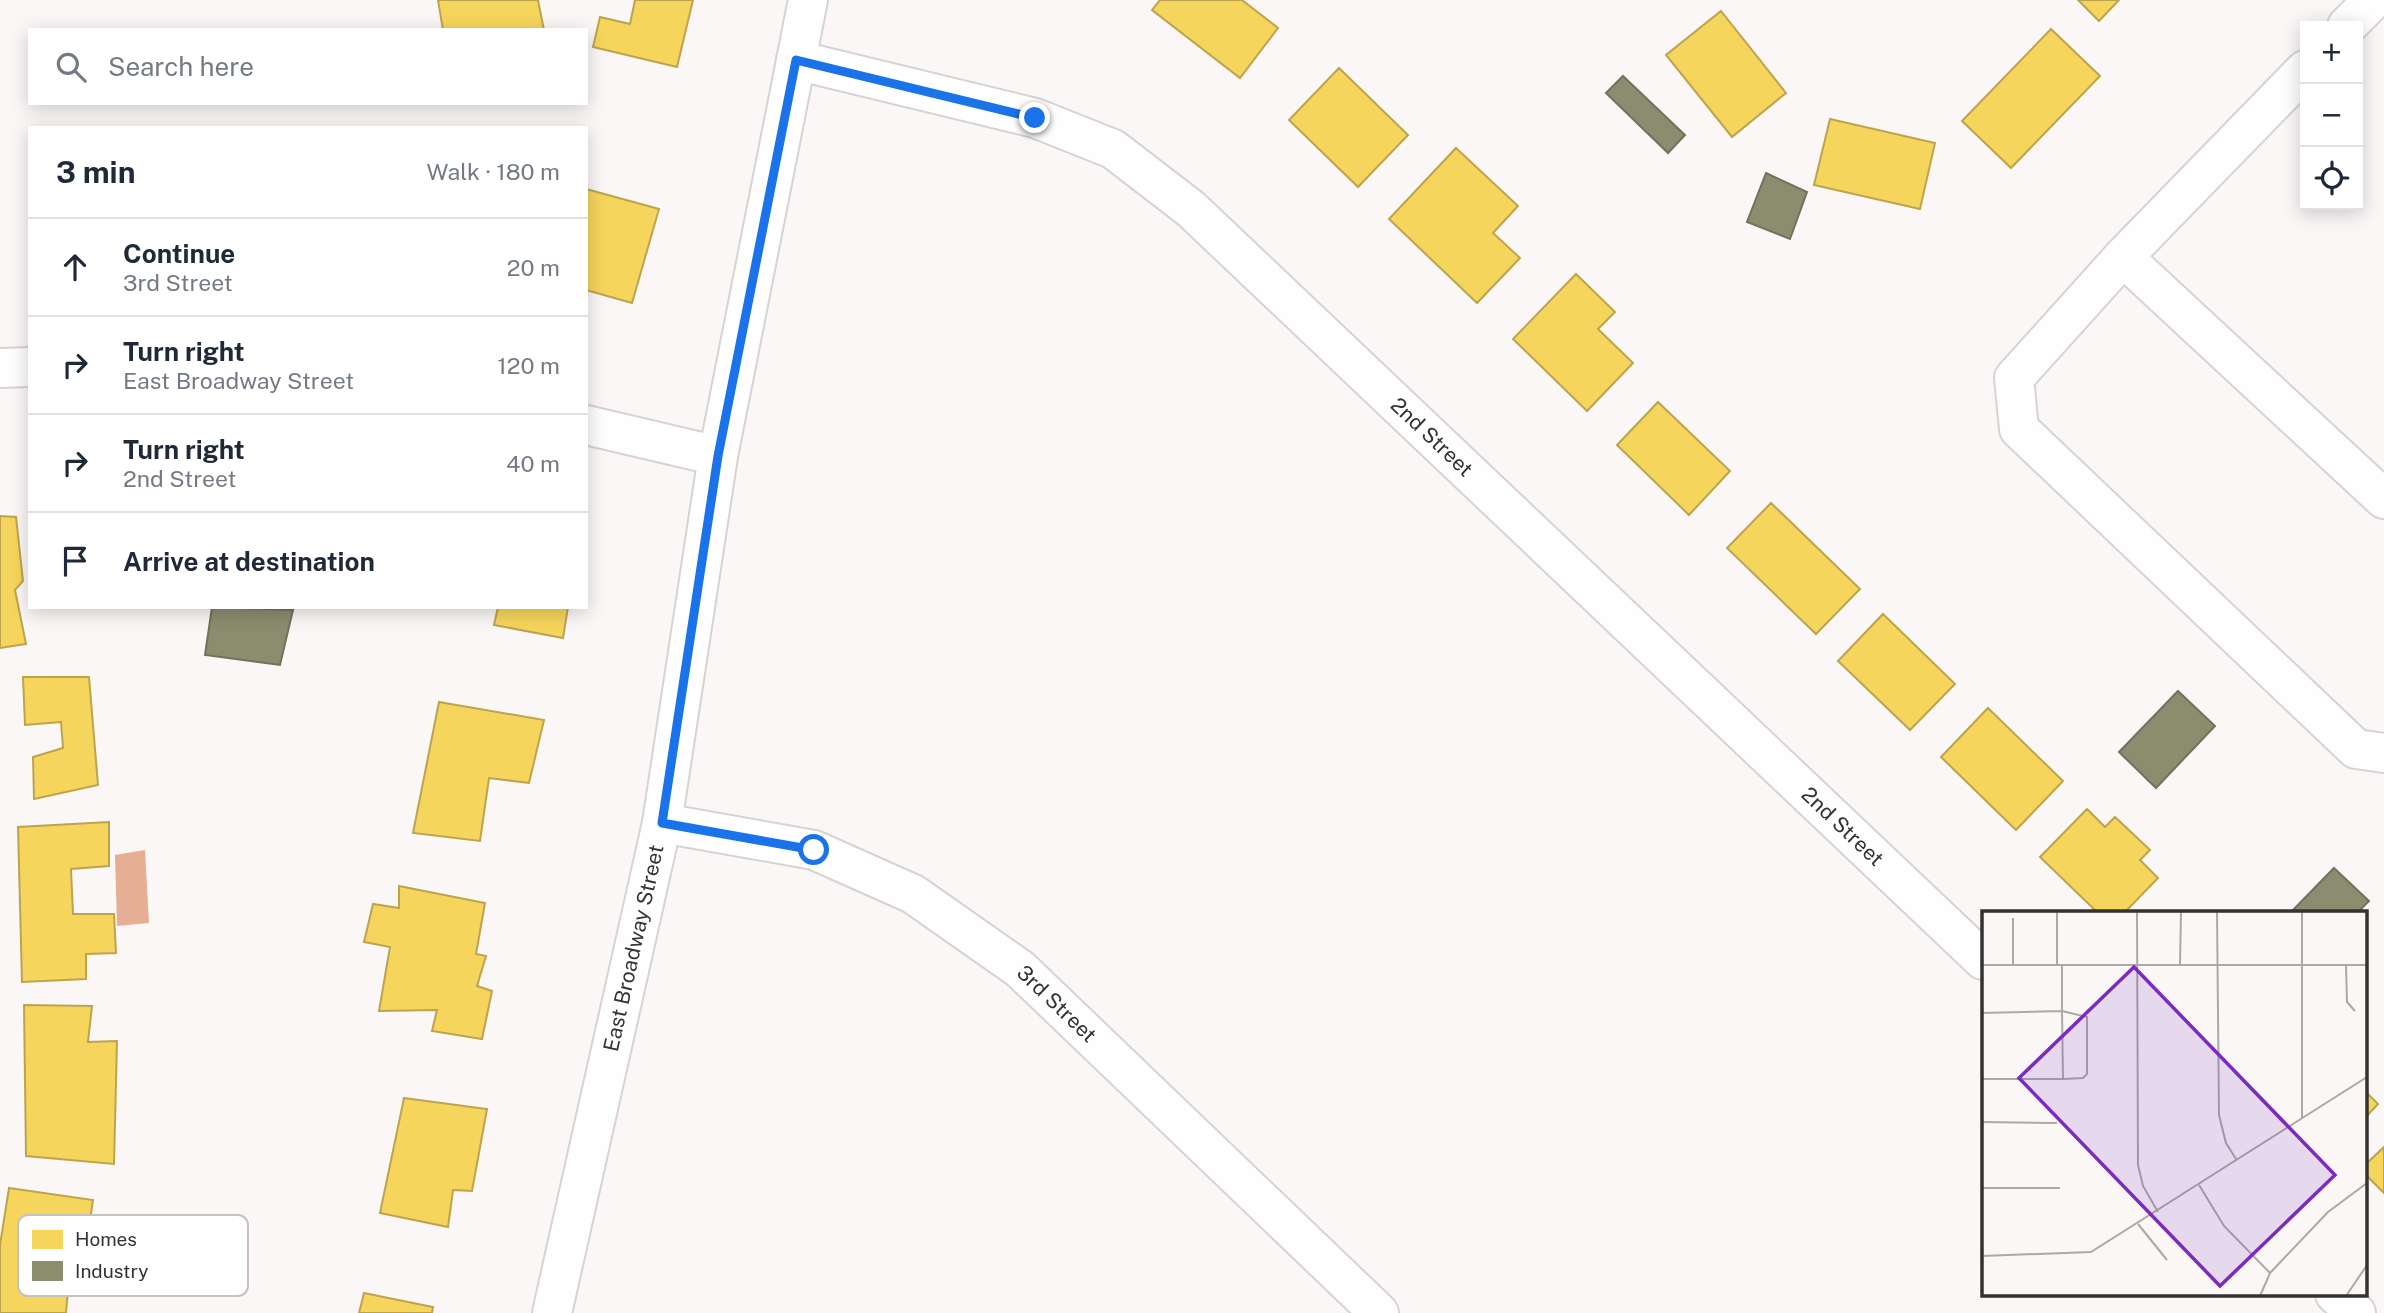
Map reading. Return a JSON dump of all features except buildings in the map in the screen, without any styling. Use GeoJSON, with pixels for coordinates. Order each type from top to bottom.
{"type":"FeatureCollection","features":[{"type":"Feature","properties":{"kind":"street","name":"East Broadway Street"},"geometry":{"type":"LineString","coordinates":[[552,1313],[662,823],[718,456],[808,0]]}},
{"type":"Feature","properties":{"kind":"street"},"geometry":{"type":"LineString","coordinates":[[2352,21],[2373,0]]}},
{"type":"Feature","properties":{"kind":"street","name":"2nd Street"},"geometry":{"type":"LineString","coordinates":[[796,60],[1035,118],[1113,149],[1123,156],[1191,209],[1982,959]]}},
{"type":"Feature","properties":{"kind":"street"},"geometry":{"type":"LineString","coordinates":[[2300,74],[2123,257],[2014,378],[2019,429],[2356,749],[2384,753]]}},
{"type":"Feature","properties":{"kind":"street"},"geometry":{"type":"LineString","coordinates":[[2123,257],[2384,499]]}},
{"type":"Feature","properties":{"kind":"street"},"geometry":{"type":"LineString","coordinates":[[0,368],[28,367]]}},
{"type":"Feature","properties":{"kind":"street"},"geometry":{"type":"LineString","coordinates":[[588,425],[718,456]]}},
{"type":"Feature","properties":{"kind":"street","name":"3rd Street"},"geometry":{"type":"LineString","coordinates":[[662,823],[814,850],[913,894],[1020,969],[1379,1313]]}},
{"type":"Feature","properties":{"kind":"street"},"geometry":{"type":"LineString","coordinates":[[2337,1296],[2356,1313]]}},
{"type":"Feature","properties":{"kind":"shaded area"},"geometry":{"type":"Polygon","coordinates":[[[145,850],[149,923],[117,926],[115,855],[145,850]]]}},
{"type":"Feature","properties":{"kind":"route"},"geometry":{"type":"LineString","coordinates":[[814,850],[662,823],[718,456],[796,60],[1035,118]]}}]}
